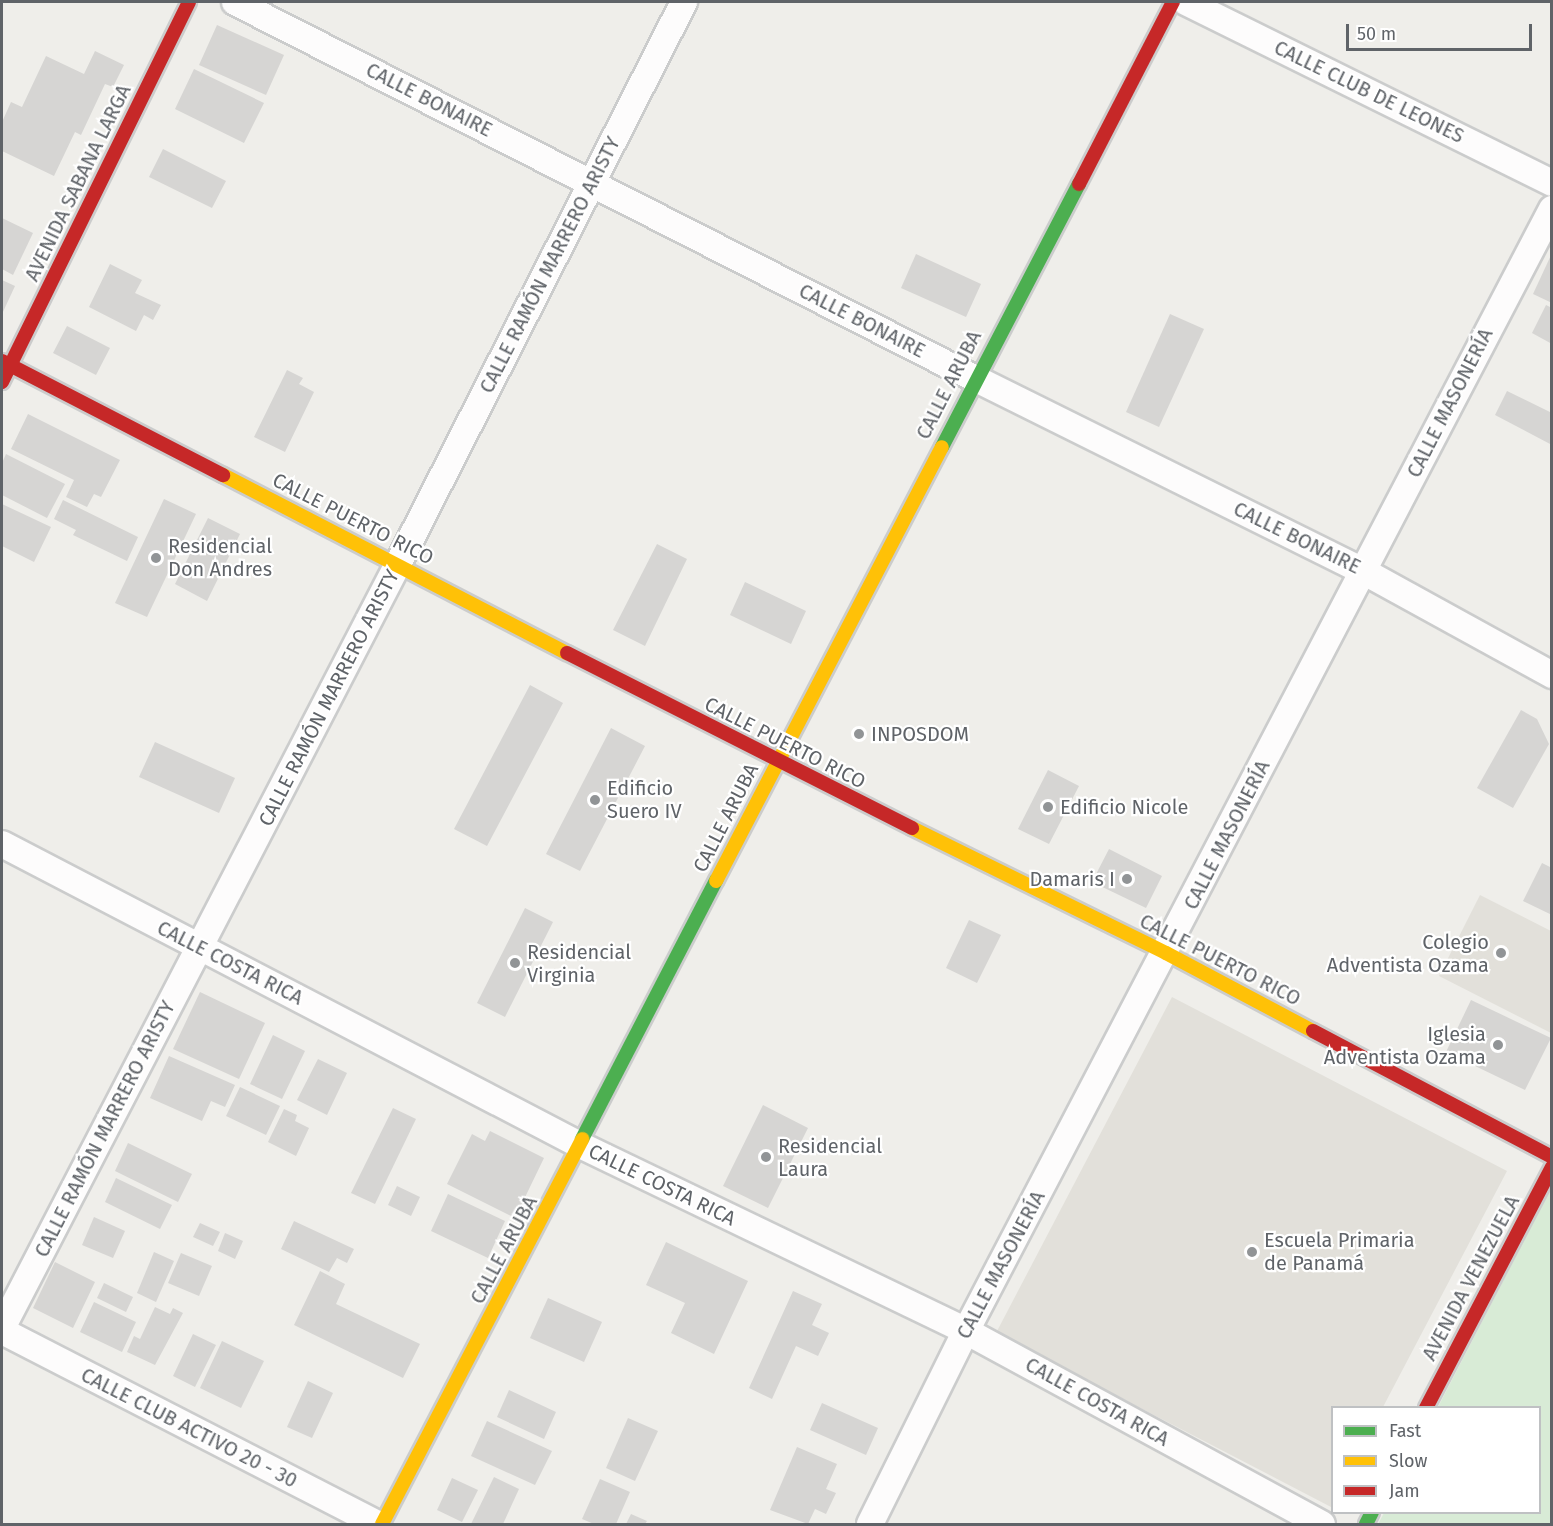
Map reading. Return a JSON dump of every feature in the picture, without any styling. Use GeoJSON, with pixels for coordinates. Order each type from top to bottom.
{"type":"FeatureCollection","features":[{"type":"Feature","properties":{"kind":"street","name":"AVENIDA SABANA LARGA"},"geometry":{"type":"LineString","coordinates":[[2,382],[6,363],[189,2]]}},
{"type":"Feature","properties":{"kind":"street","name":"CALLE BONAIRE"},"geometry":{"type":"LineString","coordinates":[[236,2],[974,378],[1363,571],[1551,675]]}},
{"type":"Feature","properties":{"kind":"street","name":"CALLE RAMÓN MARRERO ARISTY"},"geometry":{"type":"LineString","coordinates":[[2,1329],[398,564],[684,2]]}},
{"type":"Feature","properties":{"kind":"street","name":"CALLE ARUBA"},"geometry":{"type":"LineString","coordinates":[[380,1524],[580,1146],[974,378],[1173,2]]}},
{"type":"Feature","properties":{"kind":"street","name":"CALLE CLUB DE LEONES"},"geometry":{"type":"LineString","coordinates":[[1186,2],[1551,183]]}},
{"type":"Feature","properties":{"kind":"street","name":"CALLE MASONERÍA"},"geometry":{"type":"LineString","coordinates":[[870,1524],[966,1331],[1166,953],[1551,209]]}},
{"type":"Feature","properties":{"kind":"street","name":"CALLE PUERTO RICO"},"geometry":{"type":"LineString","coordinates":[[6,363],[777,762],[1166,953],[1551,1157]]}},
{"type":"Feature","properties":{"kind":"street","name":"CALLE COSTA RICA"},"geometry":{"type":"LineString","coordinates":[[2,844],[580,1146],[966,1331],[1322,1524]]}},
{"type":"Feature","properties":{"kind":"street","name":"AVENIDA VENEZUELA"},"geometry":{"type":"LineString","coordinates":[[1427,1406],[1551,1167]]}},
{"type":"Feature","properties":{"kind":"street","name":"CALLE CLUB ACTIVO 20 - 30"},"geometry":{"type":"LineString","coordinates":[[2,1329],[380,1524]]}},
{"type":"Feature","properties":{"kind":"shaded area","name":"Colegio Adventista Ozama"},"geometry":{"type":"Polygon","coordinates":[[[1480,895],[1551,931],[1551,1033],[1439,976],[1480,895]]]}},
{"type":"Feature","properties":{"kind":"shaded area","name":"Escuela Primaria de Panamá"},"geometry":{"type":"Polygon","coordinates":[[[1172,997],[1507,1171],[1384,1406],[1331,1406],[1331,1507],[996,1333],[1172,997]]]}},
{"type":"Feature","properties":{"kind":"green space"},"geometry":{"type":"Polygon","coordinates":[[[1551,1188],[1551,1524],[1378,1524],[1383,1514],[1541,1514],[1541,1406],[1439,1406],[1551,1188]]]}},
{"type":"Feature","properties":{"kind":"building"},"geometry":{"type":"Polygon","coordinates":[[[217,25],[284,55],[266,95],[199,65],[217,25]]]}},
{"type":"Feature","properties":{"kind":"building"},"geometry":{"type":"Polygon","coordinates":[[[95,51],[124,65],[113,87],[105,84],[81,135],[75,132],[54,176],[2,151],[2,122],[11,102],[22,107],[46,56],[84,74],[95,51]]]}},
{"type":"Feature","properties":{"kind":"building"},"geometry":{"type":"Polygon","coordinates":[[[194,69],[264,103],[244,143],[175,109],[194,69]]]}},
{"type":"Feature","properties":{"kind":"building"},"geometry":{"type":"Polygon","coordinates":[[[163,149],[226,181],[212,208],[149,177],[163,149]]]}},
{"type":"Feature","properties":{"kind":"building"},"geometry":{"type":"Polygon","coordinates":[[[2,218],[33,233],[13,275],[2,269],[2,218]]]}},
{"type":"Feature","properties":{"kind":"building"},"geometry":{"type":"Polygon","coordinates":[[[1552,253],[1552,303],[1533,294],[1552,253]]]}},
{"type":"Feature","properties":{"kind":"building"},"geometry":{"type":"Polygon","coordinates":[[[916,254],[981,284],[966,317],[901,288],[916,254]]]}},
{"type":"Feature","properties":{"kind":"building"},"geometry":{"type":"Polygon","coordinates":[[[110,264],[142,280],[135,293],[161,305],[153,320],[144,315],[136,331],[89,307],[110,264]]]}},
{"type":"Feature","properties":{"kind":"building"},"geometry":{"type":"Polygon","coordinates":[[[2,280],[15,286],[2,314],[2,280]]]}},
{"type":"Feature","properties":{"kind":"building"},"geometry":{"type":"Polygon","coordinates":[[[1546,305],[1552,308],[1552,344],[1532,333],[1546,305]]]}},
{"type":"Feature","properties":{"kind":"building"},"geometry":{"type":"Polygon","coordinates":[[[1170,314],[1204,329],[1159,427],[1126,412],[1170,314]]]}},
{"type":"Feature","properties":{"kind":"building"},"geometry":{"type":"Polygon","coordinates":[[[67,326],[110,348],[96,375],[53,353],[67,326]]]}},
{"type":"Feature","properties":{"kind":"building"},"geometry":{"type":"Polygon","coordinates":[[[287,370],[303,378],[299,384],[314,392],[285,452],[254,437],[287,370]]]}},
{"type":"Feature","properties":{"kind":"building"},"geometry":{"type":"Polygon","coordinates":[[[1507,391],[1552,413],[1552,445],[1495,415],[1507,391]]]}},
{"type":"Feature","properties":{"kind":"building"},"geometry":{"type":"Polygon","coordinates":[[[28,414],[120,460],[101,497],[94,494],[87,507],[66,497],[74,480],[11,449],[28,414]]]}},
{"type":"Feature","properties":{"kind":"building"},"geometry":{"type":"Polygon","coordinates":[[[6,454],[65,484],[47,518],[2,495],[2,463],[6,454]]]}},
{"type":"Feature","properties":{"kind":"building","name":"Residencial Don Andres"},"geometry":{"type":"Polygon","coordinates":[[[164,499],[196,514],[147,617],[115,603],[164,499]]]}},
{"type":"Feature","properties":{"kind":"building"},"geometry":{"type":"Polygon","coordinates":[[[63,500],[138,537],[127,561],[73,535],[76,530],[54,519],[63,500]]]}},
{"type":"Feature","properties":{"kind":"building"},"geometry":{"type":"Polygon","coordinates":[[[2,504],[51,527],[34,562],[2,546],[2,504]]]}},
{"type":"Feature","properties":{"kind":"building"},"geometry":{"type":"Polygon","coordinates":[[[208,518],[240,534],[207,601],[175,584],[208,518]]]}},
{"type":"Feature","properties":{"kind":"building"},"geometry":{"type":"Polygon","coordinates":[[[657,544],[687,559],[645,646],[613,630],[657,544]]]}},
{"type":"Feature","properties":{"kind":"building"},"geometry":{"type":"Polygon","coordinates":[[[745,582],[806,611],[791,644],[730,615],[745,582]]]}},
{"type":"Feature","properties":{"kind":"building"},"geometry":{"type":"Polygon","coordinates":[[[530,685],[563,703],[487,846],[454,829],[530,685]]]}},
{"type":"Feature","properties":{"kind":"building"},"geometry":{"type":"Polygon","coordinates":[[[1521,710],[1537,719],[1549,744],[1513,808],[1477,788],[1521,710]]]}},
{"type":"Feature","properties":{"kind":"building","name":"Edificio Suero IV"},"geometry":{"type":"Polygon","coordinates":[[[611,728],[645,746],[580,871],[546,854],[611,728]]]}},
{"type":"Feature","properties":{"kind":"building"},"geometry":{"type":"Polygon","coordinates":[[[155,742],[235,778],[219,813],[139,777],[155,742]]]}},
{"type":"Feature","properties":{"kind":"building","name":"Edificio Nicole"},"geometry":{"type":"Polygon","coordinates":[[[1048,770],[1079,786],[1049,844],[1018,829],[1048,770]]]}},
{"type":"Feature","properties":{"kind":"building","name":"Damaris I"},"geometry":{"type":"Polygon","coordinates":[[[1109,849],[1162,876],[1146,908],[1092,882],[1109,849]]]}},
{"type":"Feature","properties":{"kind":"building"},"geometry":{"type":"Polygon","coordinates":[[[1542,863],[1552,868],[1552,915],[1523,901],[1542,863]]]}},
{"type":"Feature","properties":{"kind":"building","name":"Residencial Virginia"},"geometry":{"type":"Polygon","coordinates":[[[525,908],[553,922],[505,1017],[477,1003],[525,908]]]}},
{"type":"Feature","properties":{"kind":"building"},"geometry":{"type":"Polygon","coordinates":[[[969,920],[1001,935],[977,983],[946,968],[969,920]]]}},
{"type":"Feature","properties":{"kind":"building"},"geometry":{"type":"Polygon","coordinates":[[[200,992],[265,1023],[239,1079],[173,1049],[200,992]]]}},
{"type":"Feature","properties":{"kind":"building","name":"Iglesia Adventista Ozama"},"geometry":{"type":"Polygon","coordinates":[[[1471,1000],[1551,1038],[1525,1090],[1446,1052],[1471,1000]]]}},
{"type":"Feature","properties":{"kind":"building"},"geometry":{"type":"Polygon","coordinates":[[[273,1035],[305,1051],[282,1099],[250,1084],[273,1035]]]}},
{"type":"Feature","properties":{"kind":"building"},"geometry":{"type":"Polygon","coordinates":[[[169,1056],[235,1085],[225,1107],[211,1101],[202,1121],[150,1098],[169,1056]]]}},
{"type":"Feature","properties":{"kind":"building"},"geometry":{"type":"Polygon","coordinates":[[[318,1059],[347,1073],[327,1115],[297,1100],[318,1059]]]}},
{"type":"Feature","properties":{"kind":"building"},"geometry":{"type":"Polygon","coordinates":[[[240,1087],[280,1106],[266,1135],[226,1116],[240,1087]]]}},
{"type":"Feature","properties":{"kind":"building","name":"Residencial Laura"},"geometry":{"type":"Polygon","coordinates":[[[763,1105],[808,1128],[768,1208],[723,1186],[763,1105]]]}},
{"type":"Feature","properties":{"kind":"building"},"geometry":{"type":"Polygon","coordinates":[[[393,1108],[416,1119],[375,1204],[351,1193],[393,1108]]]}},
{"type":"Feature","properties":{"kind":"building"},"geometry":{"type":"Polygon","coordinates":[[[284,1109],[297,1115],[295,1121],[309,1128],[296,1156],[268,1142],[284,1109]]]}},
{"type":"Feature","properties":{"kind":"building"},"geometry":{"type":"Polygon","coordinates":[[[490,1131],[544,1158],[515,1218],[447,1184],[472,1134],[485,1141],[490,1131]]]}},
{"type":"Feature","properties":{"kind":"building"},"geometry":{"type":"Polygon","coordinates":[[[128,1143],[192,1174],[178,1202],[115,1171],[128,1143]]]}},
{"type":"Feature","properties":{"kind":"building"},"geometry":{"type":"Polygon","coordinates":[[[116,1178],[172,1205],[160,1229],[105,1202],[116,1178]]]}},
{"type":"Feature","properties":{"kind":"building"},"geometry":{"type":"Polygon","coordinates":[[[397,1186],[420,1197],[411,1216],[388,1205],[397,1186]]]}},
{"type":"Feature","properties":{"kind":"building"},"geometry":{"type":"Polygon","coordinates":[[[448,1194],[505,1221],[488,1258],[431,1231],[448,1194]]]}},
{"type":"Feature","properties":{"kind":"building"},"geometry":{"type":"Polygon","coordinates":[[[94,1217],[125,1231],[113,1258],[82,1245],[94,1217]]]}},
{"type":"Feature","properties":{"kind":"building"},"geometry":{"type":"Polygon","coordinates":[[[294,1221],[354,1249],[347,1263],[337,1258],[329,1272],[281,1249],[294,1221]]]}},
{"type":"Feature","properties":{"kind":"building"},"geometry":{"type":"Polygon","coordinates":[[[200,1223],[220,1232],[213,1246],[193,1237],[200,1223]]]}},
{"type":"Feature","properties":{"kind":"building"},"geometry":{"type":"Polygon","coordinates":[[[225,1233],[243,1241],[235,1259],[218,1251],[225,1233]]]}},
{"type":"Feature","properties":{"kind":"building"},"geometry":{"type":"Polygon","coordinates":[[[666,1242],[748,1281],[714,1354],[671,1333],[685,1303],[646,1285],[666,1242]]]}},
{"type":"Feature","properties":{"kind":"building"},"geometry":{"type":"Polygon","coordinates":[[[154,1252],[174,1261],[156,1302],[137,1293],[154,1252]]]}},
{"type":"Feature","properties":{"kind":"building"},"geometry":{"type":"Polygon","coordinates":[[[181,1253],[212,1266],[199,1296],[168,1283],[181,1253]]]}},
{"type":"Feature","properties":{"kind":"building"},"geometry":{"type":"Polygon","coordinates":[[[55,1262],[95,1282],[73,1328],[33,1308],[55,1262]]]}},
{"type":"Feature","properties":{"kind":"building"},"geometry":{"type":"Polygon","coordinates":[[[320,1271],[345,1284],[336,1304],[420,1344],[403,1378],[294,1325],[320,1271]]]}},
{"type":"Feature","properties":{"kind":"building"},"geometry":{"type":"Polygon","coordinates":[[[104,1283],[133,1297],[126,1312],[97,1298],[104,1283]]]}},
{"type":"Feature","properties":{"kind":"building"},"geometry":{"type":"Polygon","coordinates":[[[793,1291],[822,1304],[812,1325],[829,1333],[818,1356],[796,1346],[772,1399],[749,1388],[793,1291]]]}},
{"type":"Feature","properties":{"kind":"building"},"geometry":{"type":"Polygon","coordinates":[[[548,1298],[602,1322],[584,1362],[530,1338],[548,1298]]]}},
{"type":"Feature","properties":{"kind":"building"},"geometry":{"type":"Polygon","coordinates":[[[94,1302],[136,1322],[122,1352],[80,1332],[94,1302]]]}},
{"type":"Feature","properties":{"kind":"building"},"geometry":{"type":"Polygon","coordinates":[[[155,1307],[170,1314],[173,1308],[183,1313],[155,1365],[127,1352],[134,1336],[140,1339],[155,1307]]]}},
{"type":"Feature","properties":{"kind":"building"},"geometry":{"type":"Polygon","coordinates":[[[193,1334],[216,1345],[195,1387],[173,1376],[193,1334]]]}},
{"type":"Feature","properties":{"kind":"building"},"geometry":{"type":"Polygon","coordinates":[[[222,1341],[264,1361],[241,1408],[200,1388],[222,1341]]]}},
{"type":"Feature","properties":{"kind":"building"},"geometry":{"type":"Polygon","coordinates":[[[308,1381],[333,1393],[312,1438],[287,1427],[308,1381]]]}},
{"type":"Feature","properties":{"kind":"building"},"geometry":{"type":"Polygon","coordinates":[[[509,1390],[556,1412],[544,1439],[497,1417],[509,1390]]]}},
{"type":"Feature","properties":{"kind":"building"},"geometry":{"type":"Polygon","coordinates":[[[822,1403],[878,1428],[866,1455],[810,1430],[822,1403]]]}},
{"type":"Feature","properties":{"kind":"building"},"geometry":{"type":"Polygon","coordinates":[[[628,1418],[658,1431],[635,1481],[606,1468],[628,1418]]]}},
{"type":"Feature","properties":{"kind":"building"},"geometry":{"type":"Polygon","coordinates":[[[487,1421],[552,1451],[535,1485],[471,1456],[487,1421]]]}},
{"type":"Feature","properties":{"kind":"building"},"geometry":{"type":"Polygon","coordinates":[[[797,1447],[837,1464],[826,1489],[836,1493],[826,1514],[815,1509],[808,1524],[770,1510],[797,1447]]]}},
{"type":"Feature","properties":{"kind":"building"},"geometry":{"type":"Polygon","coordinates":[[[494,1477],[519,1489],[503,1524],[471,1524],[494,1477]]]}},
{"type":"Feature","properties":{"kind":"building"},"geometry":{"type":"Polygon","coordinates":[[[452,1478],[478,1490],[462,1522],[437,1510],[452,1478]]]}},
{"type":"Feature","properties":{"kind":"building"},"geometry":{"type":"Polygon","coordinates":[[[600,1479],[630,1492],[616,1524],[594,1524],[582,1519],[600,1479]]]}},
{"type":"Feature","properties":{"kind":"building"},"geometry":{"type":"Polygon","coordinates":[[[631,1514],[647,1521],[645,1524],[626,1524],[631,1514]]]}},
{"type":"Feature","properties":{"kind":"traffic: fast"},"geometry":{"type":"LineString","coordinates":[[942,447],[1079,184]]}},
{"type":"Feature","properties":{"kind":"traffic: fast"},"geometry":{"type":"LineString","coordinates":[[582,1139],[716,881]]}},
{"type":"Feature","properties":{"kind":"traffic: fast"},"geometry":{"type":"LineString","coordinates":[[1366,1524],[1371,1514]]}},
{"type":"Feature","properties":{"kind":"traffic: slow"},"geometry":{"type":"LineString","coordinates":[[716,881],[942,447]]}},
{"type":"Feature","properties":{"kind":"traffic: slow"},"geometry":{"type":"LineString","coordinates":[[223,475],[567,653]]}},
{"type":"Feature","properties":{"kind":"traffic: slow"},"geometry":{"type":"LineString","coordinates":[[912,828],[1166,953],[1313,1031]]}},
{"type":"Feature","properties":{"kind":"traffic: slow"},"geometry":{"type":"LineString","coordinates":[[382,1524],[582,1139]]}},
{"type":"Feature","properties":{"kind":"traffic: jam"},"geometry":{"type":"LineString","coordinates":[[2,382],[189,2]]}},
{"type":"Feature","properties":{"kind":"traffic: jam"},"geometry":{"type":"LineString","coordinates":[[1079,184],[1173,2]]}},
{"type":"Feature","properties":{"kind":"traffic: jam"},"geometry":{"type":"LineString","coordinates":[[2,361],[223,475]]}},
{"type":"Feature","properties":{"kind":"traffic: jam"},"geometry":{"type":"LineString","coordinates":[[567,653],[912,828]]}},
{"type":"Feature","properties":{"kind":"traffic: jam"},"geometry":{"type":"LineString","coordinates":[[1313,1031],[1552,1157]]}},
{"type":"Feature","properties":{"kind":"traffic: jam"},"geometry":{"type":"LineString","coordinates":[[1427,1406],[1552,1167]]}},
{"type":"Feature","properties":{"kind":"place","name":"Residencial Don Andres"},"geometry":{"type":"Point","coordinates":[156,558]}},
{"type":"Feature","properties":{"kind":"place","name":"INPOSDOM"},"geometry":{"type":"Point","coordinates":[859,734]}},
{"type":"Feature","properties":{"kind":"place","name":"Edificio Suero IV"},"geometry":{"type":"Point","coordinates":[595,800]}},
{"type":"Feature","properties":{"kind":"place","name":"Edificio Nicole"},"geometry":{"type":"Point","coordinates":[1048,807]}},
{"type":"Feature","properties":{"kind":"place","name":"Damaris I"},"geometry":{"type":"Point","coordinates":[1127,879]}},
{"type":"Feature","properties":{"kind":"place","name":"Colegio Adventista Ozama"},"geometry":{"type":"Point","coordinates":[1501,953]}},
{"type":"Feature","properties":{"kind":"place","name":"Residencial Virginia"},"geometry":{"type":"Point","coordinates":[515,963]}},
{"type":"Feature","properties":{"kind":"place","name":"Iglesia Adventista Ozama"},"geometry":{"type":"Point","coordinates":[1498,1045]}},
{"type":"Feature","properties":{"kind":"place","name":"Residencial Laura"},"geometry":{"type":"Point","coordinates":[766,1157]}},
{"type":"Feature","properties":{"kind":"place","name":"Escuela Primaria de Panamá"},"geometry":{"type":"Point","coordinates":[1252,1252]}}]}
